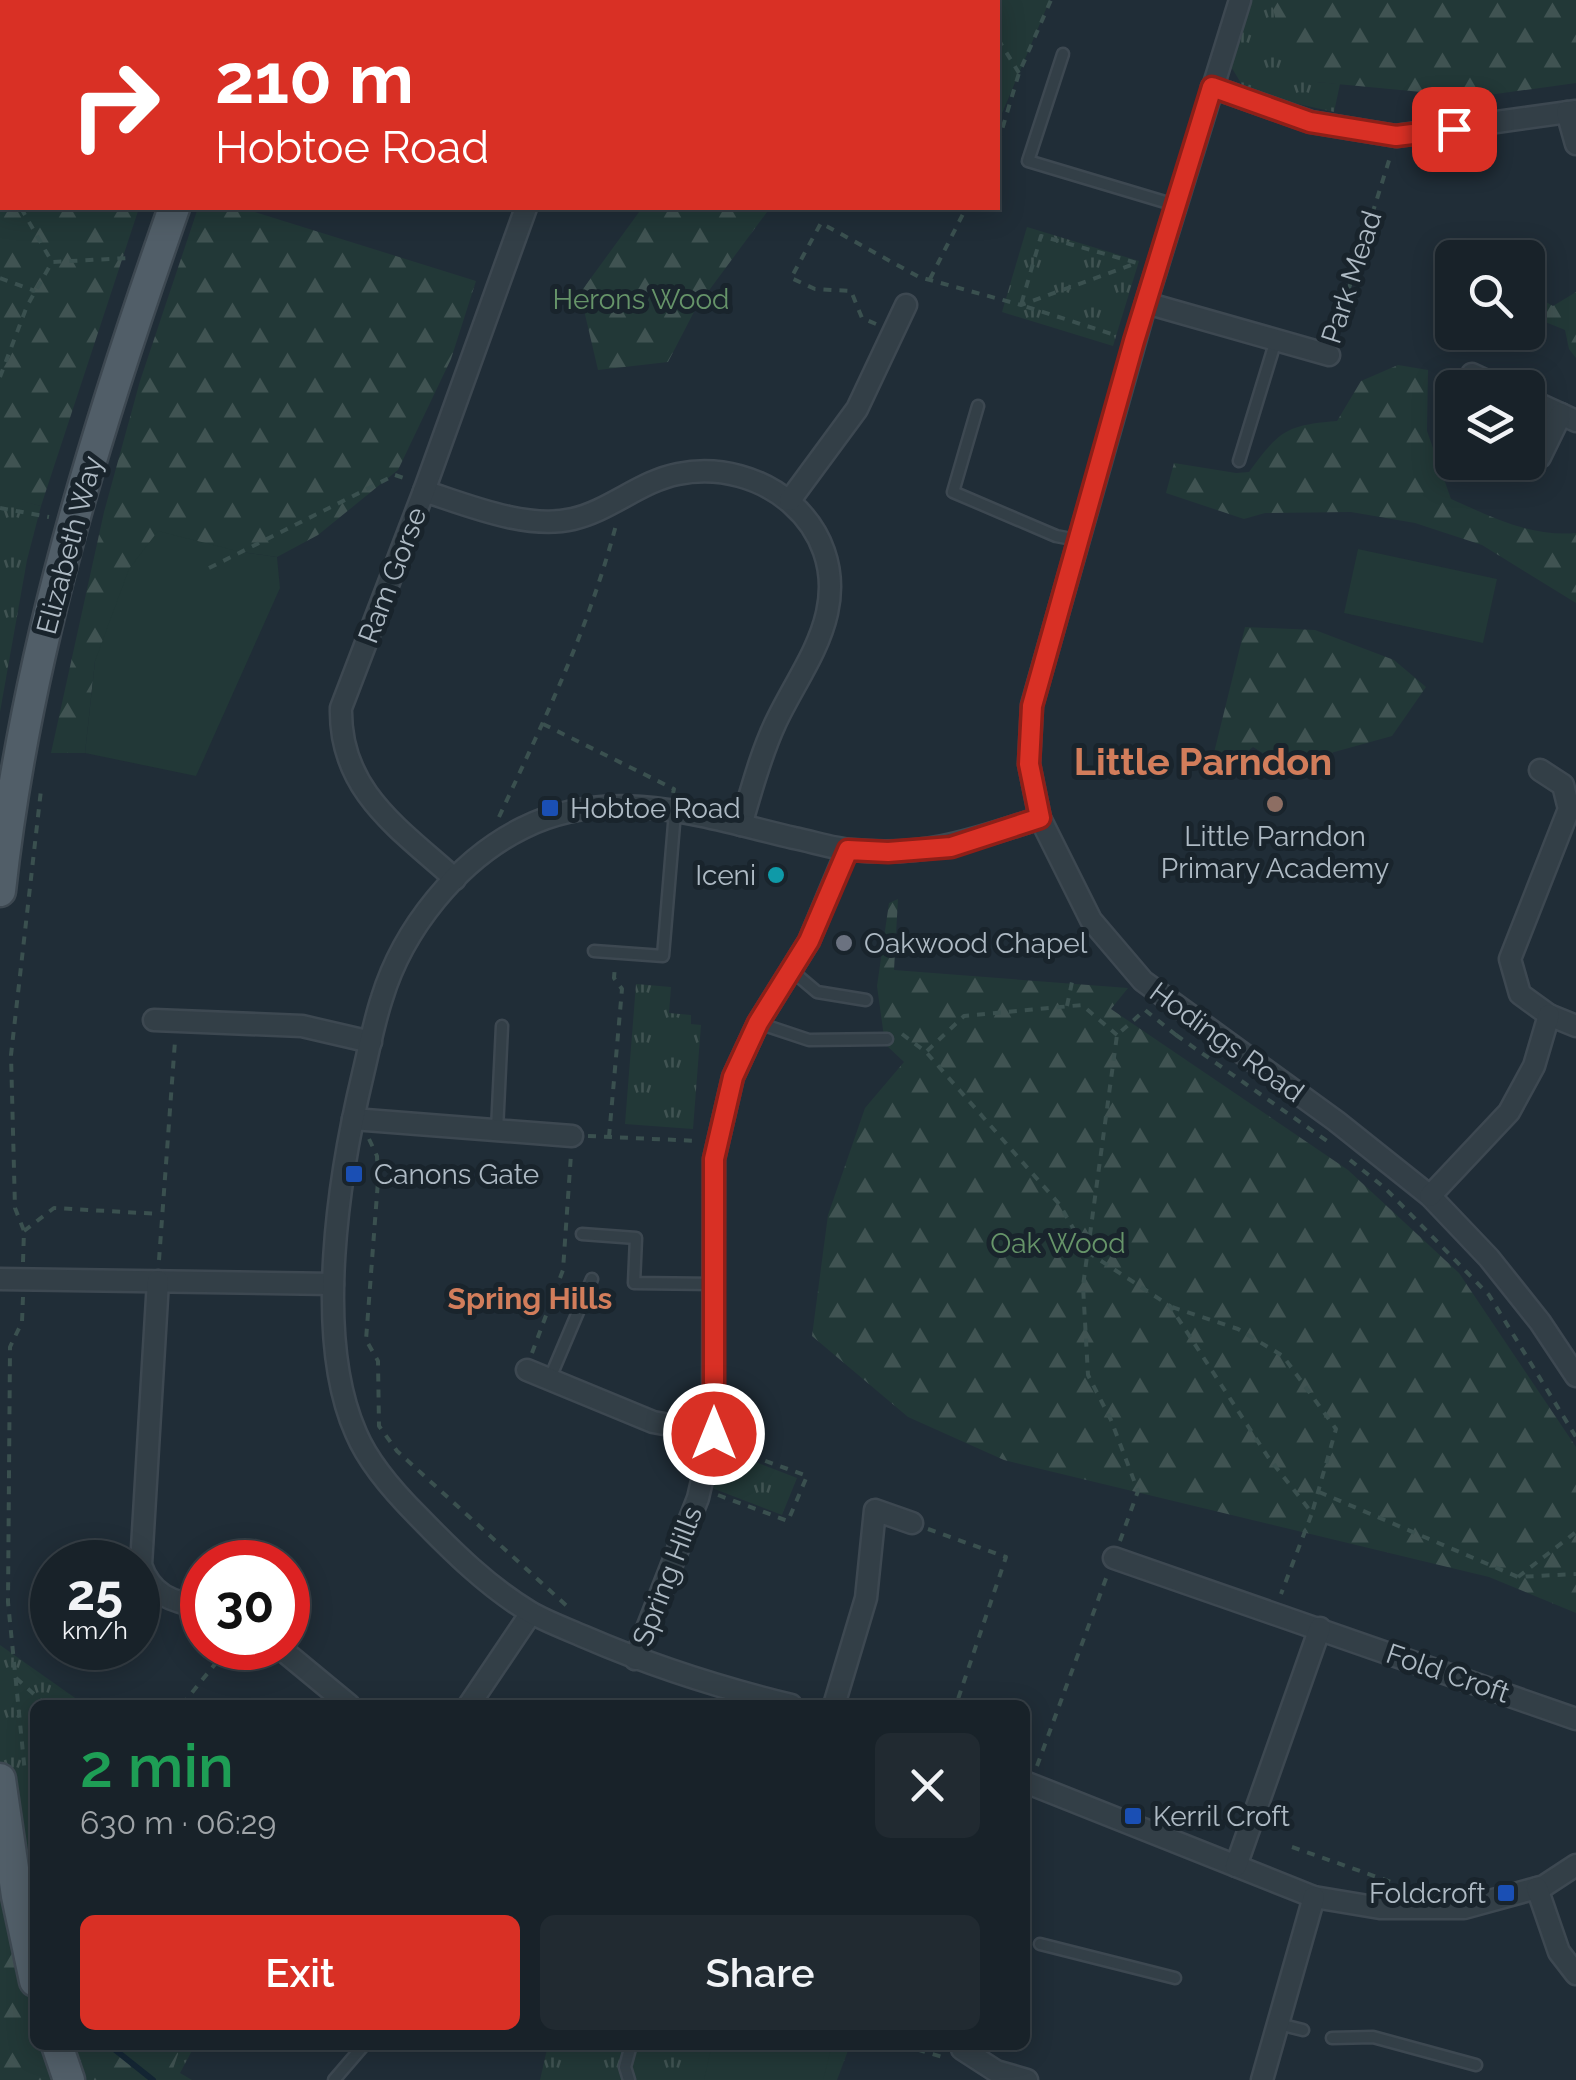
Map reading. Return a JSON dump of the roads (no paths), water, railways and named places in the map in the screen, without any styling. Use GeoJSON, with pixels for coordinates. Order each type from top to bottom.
{"type":"FeatureCollection","features":[{"type":"Feature","properties":{"kind":"main road","name":"Elizabeth Way"},"geometry":{"type":"LineString","coordinates":[[0,892],[28,710],[50,614],[127,342],[173,210]]}},
{"type":"Feature","properties":{"kind":"main road"},"geometry":{"type":"LineString","coordinates":[[13,1779],[18,1896],[30,1956]]}},
{"type":"Feature","properties":{"kind":"main road"},"geometry":{"type":"LineString","coordinates":[[59,2050],[69,2080]]}},
{"type":"Feature","properties":{"kind":"street","name":"Hodings Road"},"geometry":{"type":"LineString","coordinates":[[1240,0],[1134,341],[1032,706],[1029,764],[1040,818],[1091,920],[1143,981],[1336,1121],[1430,1196],[1489,1258],[1540,1322],[1576,1376]]}},
{"type":"Feature","properties":{"kind":"street"},"geometry":{"type":"LineString","coordinates":[[1212,87],[1310,122],[1396,136],[1572,112],[1576,144]]}},
{"type":"Feature","properties":{"kind":"street"},"geometry":{"type":"LineString","coordinates":[[425,488],[525,210]]}},
{"type":"Feature","properties":{"kind":"street","name":"Park Mead"},"geometry":{"type":"LineString","coordinates":[[1146,304],[1328,355]]}},
{"type":"Feature","properties":{"kind":"street"},"geometry":{"type":"LineString","coordinates":[[790,500],[856,409],[906,305]]}},
{"type":"Feature","properties":{"kind":"street"},"geometry":{"type":"LineString","coordinates":[[1545,407],[1568,417],[1545,450]]}},
{"type":"Feature","properties":{"kind":"street","name":"Ram Gorse"},"geometry":{"type":"LineString","coordinates":[[455,879],[381,812],[351,770],[340,733],[341,708],[425,488],[510,519],[572,520],[674,474],[719,470],[748,477],[790,500],[806,516],[819,537],[826,560],[830,587],[827,613],[808,661],[774,726],[741,826]]}},
{"type":"Feature","properties":{"kind":"street"},"geometry":{"type":"LineString","coordinates":[[1540,770],[1563,785],[1569,809],[1510,959],[1520,994],[1549,1015],[1576,1026]]}},
{"type":"Feature","properties":{"kind":"street"},"geometry":{"type":"LineString","coordinates":[[774,1700],[635,1659],[531,1613],[460,1560],[396,1493],[356,1435],[340,1380],[333,1284],[341,1180],[382,998],[396,960],[437,898],[482,854],[524,827],[552,817],[605,808],[672,808],[848,850],[888,852],[951,847],[1040,818]]}},
{"type":"Feature","properties":{"kind":"street","name":"Spring Hills"},"geometry":{"type":"LineString","coordinates":[[635,1659],[700,1488],[713,1437],[714,1159],[733,1077],[758,1023],[809,941],[848,850]]}},
{"type":"Feature","properties":{"kind":"street"},"geometry":{"type":"LineString","coordinates":[[1430,1196],[1509,1112],[1534,1066],[1549,1015]]}},
{"type":"Feature","properties":{"kind":"street"},"geometry":{"type":"LineString","coordinates":[[154,1020],[302,1026],[371,1042]]}},
{"type":"Feature","properties":{"kind":"street"},"geometry":{"type":"LineString","coordinates":[[357,1119],[572,1136]]}},
{"type":"Feature","properties":{"kind":"street"},"geometry":{"type":"LineString","coordinates":[[0,1279],[333,1284]]}},
{"type":"Feature","properties":{"kind":"street"},"geometry":{"type":"LineString","coordinates":[[158,1281],[141,1564],[146,1580],[158,1593],[180,1603]]}},
{"type":"Feature","properties":{"kind":"street"},"geometry":{"type":"LineString","coordinates":[[527,1370],[653,1422],[713,1437]]}},
{"type":"Feature","properties":{"kind":"street"},"geometry":{"type":"LineString","coordinates":[[835,1700],[866,1598],[875,1510],[912,1523]]}},
{"type":"Feature","properties":{"kind":"street","name":"Fold Croft"},"geometry":{"type":"LineString","coordinates":[[1114,1558],[1576,1718]]}},
{"type":"Feature","properties":{"kind":"street"},"geometry":{"type":"LineString","coordinates":[[477,1700],[531,1613]]}},
{"type":"Feature","properties":{"kind":"street"},"geometry":{"type":"LineString","coordinates":[[1236,1866],[1320,1628]]}},
{"type":"Feature","properties":{"kind":"street"},"geometry":{"type":"LineString","coordinates":[[307,1670],[344,1700]]}},
{"type":"Feature","properties":{"kind":"street"},"geometry":{"type":"LineString","coordinates":[[1030,1789],[1314,1897],[1380,1908],[1464,1908],[1537,1888],[1576,1865]]}},
{"type":"Feature","properties":{"kind":"street"},"geometry":{"type":"LineString","coordinates":[[1537,1888],[1559,1952],[1576,1974]]}},
{"type":"Feature","properties":{"kind":"street"},"geometry":{"type":"LineString","coordinates":[[1262,2080],[1314,1897]]}},
{"type":"Feature","properties":{"kind":"street"},"geometry":{"type":"LineString","coordinates":[[970,2052],[996,2072],[1027,2080]]}},
{"type":"Feature","properties":{"kind":"lane"},"geometry":{"type":"LineString","coordinates":[[1063,54],[1028,161],[1175,205]]}},
{"type":"Feature","properties":{"kind":"lane"},"geometry":{"type":"LineString","coordinates":[[1239,461],[1276,340]]}},
{"type":"Feature","properties":{"kind":"lane"},"geometry":{"type":"LineString","coordinates":[[978,406],[953,492],[1056,536],[1077,540]]}},
{"type":"Feature","properties":{"kind":"lane"},"geometry":{"type":"LineString","coordinates":[[594,950],[663,956],[672,808]]}},
{"type":"Feature","properties":{"kind":"lane"},"geometry":{"type":"LineString","coordinates":[[791,970],[817,992],[866,1000]]}},
{"type":"Feature","properties":{"kind":"lane"},"geometry":{"type":"LineString","coordinates":[[758,1023],[809,1040],[888,1040]]}},
{"type":"Feature","properties":{"kind":"lane"},"geometry":{"type":"LineString","coordinates":[[497,1130],[502,1026]]}},
{"type":"Feature","properties":{"kind":"lane"},"geometry":{"type":"LineString","coordinates":[[582,1234],[636,1238],[634,1283],[714,1284]]}},
{"type":"Feature","properties":{"kind":"lane"},"geometry":{"type":"LineString","coordinates":[[550,1380],[592,1279]]}},
{"type":"Feature","properties":{"kind":"lane"},"geometry":{"type":"LineString","coordinates":[[1040,1944],[1175,1978]]}},
{"type":"Feature","properties":{"kind":"lane"},"geometry":{"type":"LineString","coordinates":[[1278,2024],[1304,2030]]}},
{"type":"Feature","properties":{"kind":"lane"},"geometry":{"type":"LineString","coordinates":[[1332,2038],[1373,2037],[1476,2066]]}},
{"type":"Feature","properties":{"kind":"lane"},"geometry":{"type":"LineString","coordinates":[[334,2080],[360,2050]]}},
{"type":"Feature","properties":{"kind":"lane"},"geometry":{"type":"LineString","coordinates":[[629,2050],[624,2067],[629,2080]]}},
{"type":"Feature","properties":{"kind":"waterway"},"geometry":{"type":"LineString","coordinates":[[115,2050],[153,2080]]}},
{"type":"Feature","properties":{"kind":"place","name":"Little Parndon Primary Academy"},"geometry":{"type":"Point","coordinates":[1275,804]}},
{"type":"Feature","properties":{"kind":"place","name":"Hobtoe Road"},"geometry":{"type":"Point","coordinates":[550,808]}},
{"type":"Feature","properties":{"kind":"place","name":"Iceni"},"geometry":{"type":"Point","coordinates":[776,875]}},
{"type":"Feature","properties":{"kind":"place","name":"Oakwood Chapel"},"geometry":{"type":"Point","coordinates":[844,943]}},
{"type":"Feature","properties":{"kind":"place","name":"Canons Gate"},"geometry":{"type":"Point","coordinates":[354,1174]}},
{"type":"Feature","properties":{"kind":"place","name":"Kerril Croft"},"geometry":{"type":"Point","coordinates":[1133,1816]}},
{"type":"Feature","properties":{"kind":"place","name":"Foldcroft"},"geometry":{"type":"Point","coordinates":[1506,1893]}},
{"type":"Feature","properties":{"kind":"district","name":"Little Parndon"},"geometry":{"type":"Point","coordinates":[1203,762]}},
{"type":"Feature","properties":{"kind":"district","name":"Spring Hills"},"geometry":{"type":"Point","coordinates":[530,1299]}},
{"type":"Feature","properties":{"kind":"park label","name":"Herons Wood"},"geometry":{"type":"Point","coordinates":[641,299]}},
{"type":"Feature","properties":{"kind":"park label","name":"Oak Wood"},"geometry":{"type":"Point","coordinates":[1058,1243]}}]}
